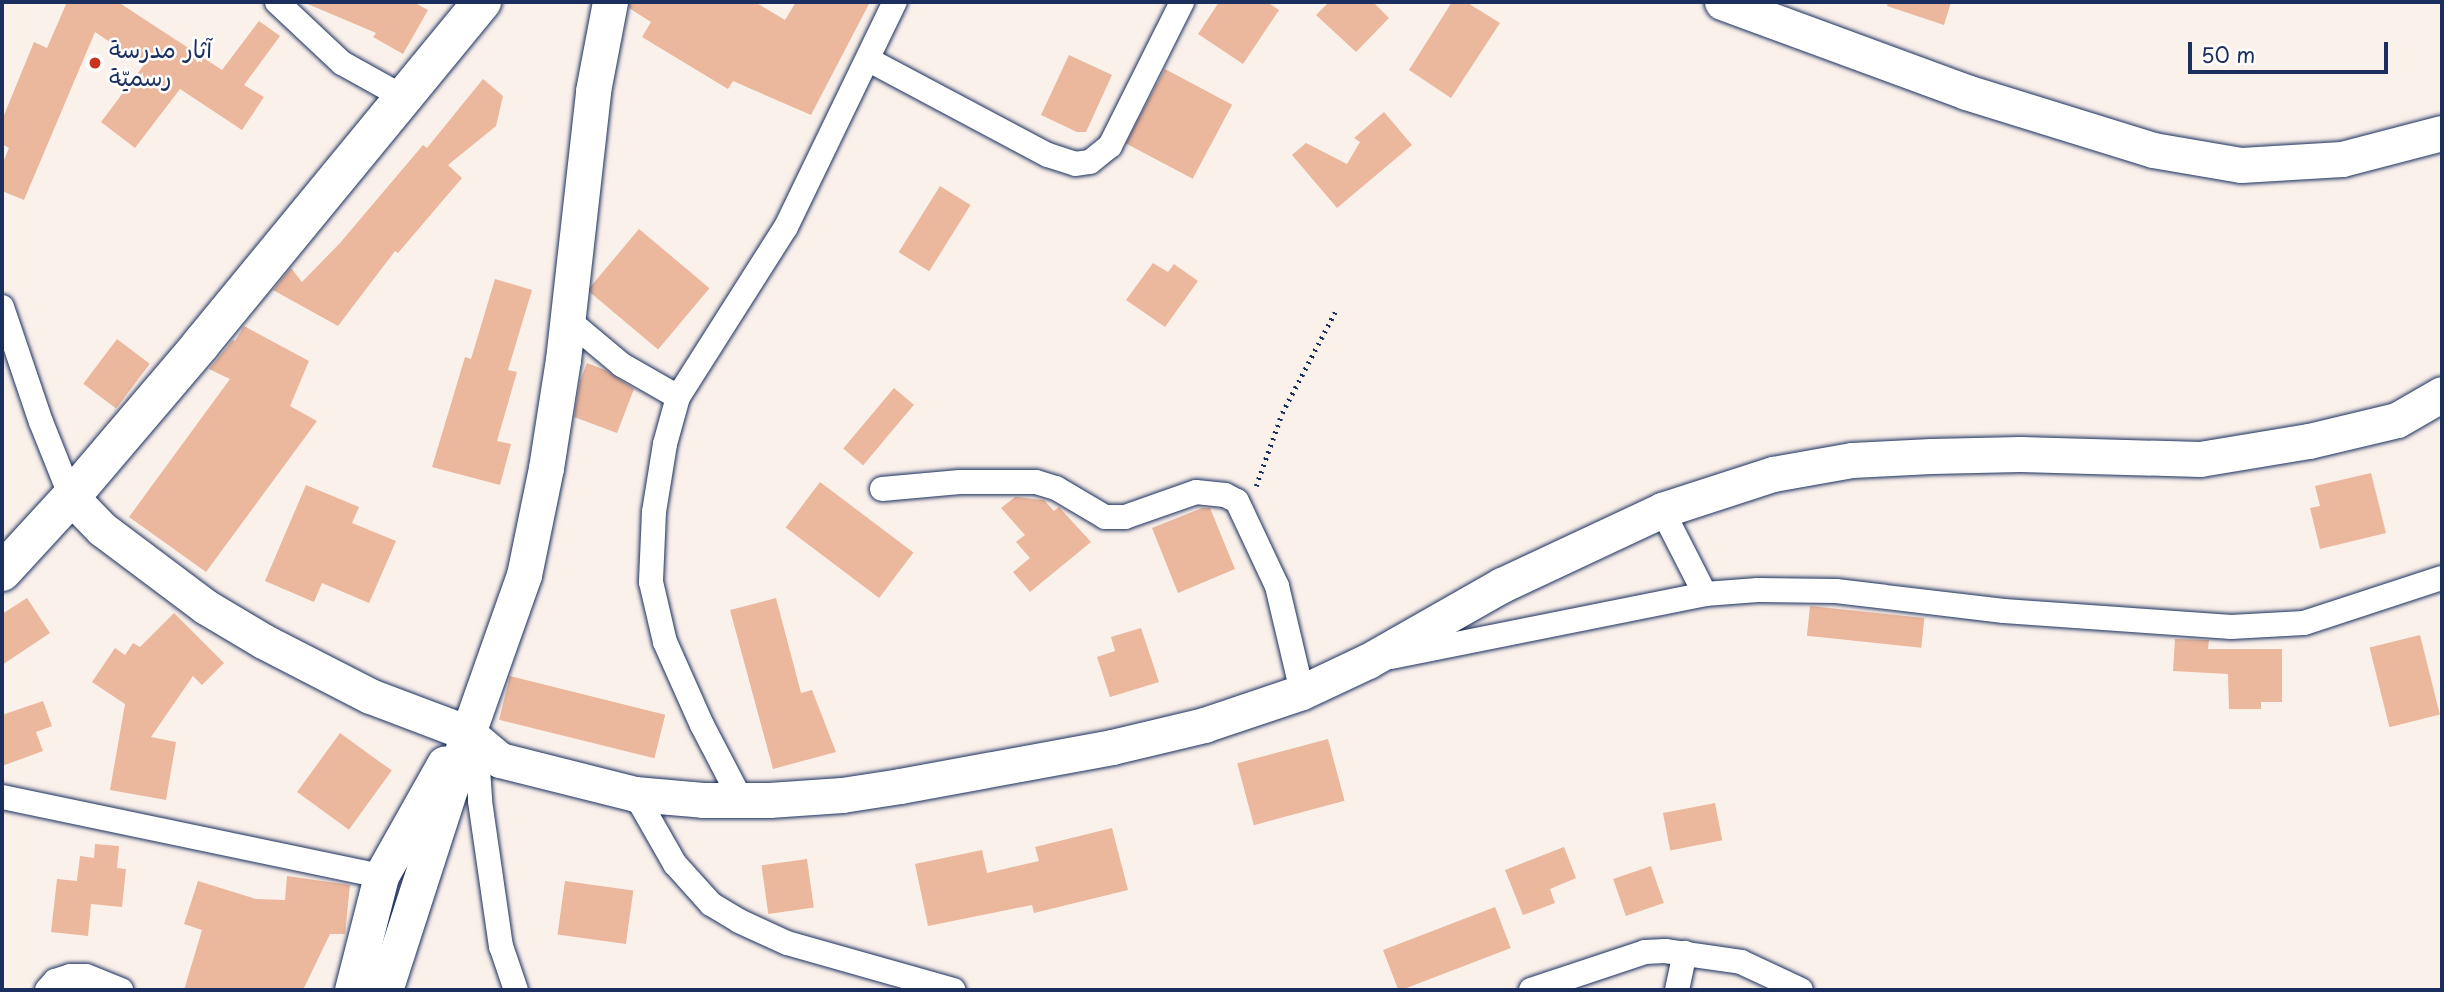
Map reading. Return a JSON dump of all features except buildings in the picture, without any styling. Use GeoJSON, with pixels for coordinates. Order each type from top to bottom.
{"type":"FeatureCollection","features":[{"type":"Feature","properties":{"kind":"main road"},"geometry":{"type":"LineString","coordinates":[[2,572],[71,497],[482,2]]}},
{"type":"Feature","properties":{"kind":"street"},"geometry":{"type":"LineString","coordinates":[[276,2],[342,63],[405,98]]}},
{"type":"Feature","properties":{"kind":"street"},"geometry":{"type":"LineString","coordinates":[[385,990],[475,740],[524,575],[546,468],[568,319],[593,91],[610,2]]}},
{"type":"Feature","properties":{"kind":"street"},"geometry":{"type":"LineString","coordinates":[[741,800],[665,642],[651,582],[654,512],[665,444],[678,397],[705,359],[786,228],[895,2]]}},
{"type":"Feature","properties":{"kind":"street"},"geometry":{"type":"LineString","coordinates":[[869,60],[1048,155],[1075,164],[1090,162],[1110,146],[1182,2]]}},
{"type":"Feature","properties":{"kind":"street"},"geometry":{"type":"LineString","coordinates":[[1723,2],[1966,92],[2153,150],[2241,165],[2342,159],[2442,133]]}},
{"type":"Feature","properties":{"kind":"street"},"geometry":{"type":"LineString","coordinates":[[2,307],[71,497],[102,529],[142,561],[252,634],[370,696],[475,740],[510,763],[635,794],[741,800],[842,795],[1112,747],[1204,725],[1302,692],[1368,661],[1502,585],[1662,510],[1773,474],[1852,460],[2020,454],[2200,459],[2309,441],[2397,420],[2442,394]]}},
{"type":"Feature","properties":{"kind":"street"},"geometry":{"type":"LineString","coordinates":[[568,319],[622,365],[678,397]]}},
{"type":"Feature","properties":{"kind":"street"},"geometry":{"type":"LineString","coordinates":[[882,489],[960,482],[1036,482],[1056,488],[1105,517],[1125,517],[1196,492],[1225,495],[1237,500],[1277,586],[1302,692]]}},
{"type":"Feature","properties":{"kind":"street"},"geometry":{"type":"LineString","coordinates":[[1662,510],[1705,594]]}},
{"type":"Feature","properties":{"kind":"street"},"geometry":{"type":"LineString","coordinates":[[1368,661],[1705,594],[1758,590],[1836,591],[2046,615],[2231,627],[2304,623],[2442,578]]}},
{"type":"Feature","properties":{"kind":"street"},"geometry":{"type":"LineString","coordinates":[[352,990],[381,876],[433,780],[475,740]]}},
{"type":"Feature","properties":{"kind":"street"},"geometry":{"type":"LineString","coordinates":[[475,740],[480,801],[501,946],[516,990]]}},
{"type":"Feature","properties":{"kind":"street"},"geometry":{"type":"LineString","coordinates":[[635,794],[675,864],[711,904],[739,921],[787,943],[953,990]]}},
{"type":"Feature","properties":{"kind":"street"},"geometry":{"type":"LineString","coordinates":[[2,797],[381,876]]}},
{"type":"Feature","properties":{"kind":"street"},"geometry":{"type":"LineString","coordinates":[[1531,990],[1645,952],[1685,953],[1741,962],[1801,990]]}},
{"type":"Feature","properties":{"kind":"street"},"geometry":{"type":"LineString","coordinates":[[1677,990],[1685,953]]}},
{"type":"Feature","properties":{"kind":"street"},"geometry":{"type":"LineString","coordinates":[[47,990],[55,981],[70,975],[86,976],[121,990]]}},
{"type":"Feature","properties":{"kind":"path"},"geometry":{"type":"LineString","coordinates":[[1244,512],[1282,413],[1336,310]]}},
{"type":"Feature","properties":{"kind":"place","name":"آثار مدرسة رسميّة"},"geometry":{"type":"Point","coordinates":[95,63]}}]}
